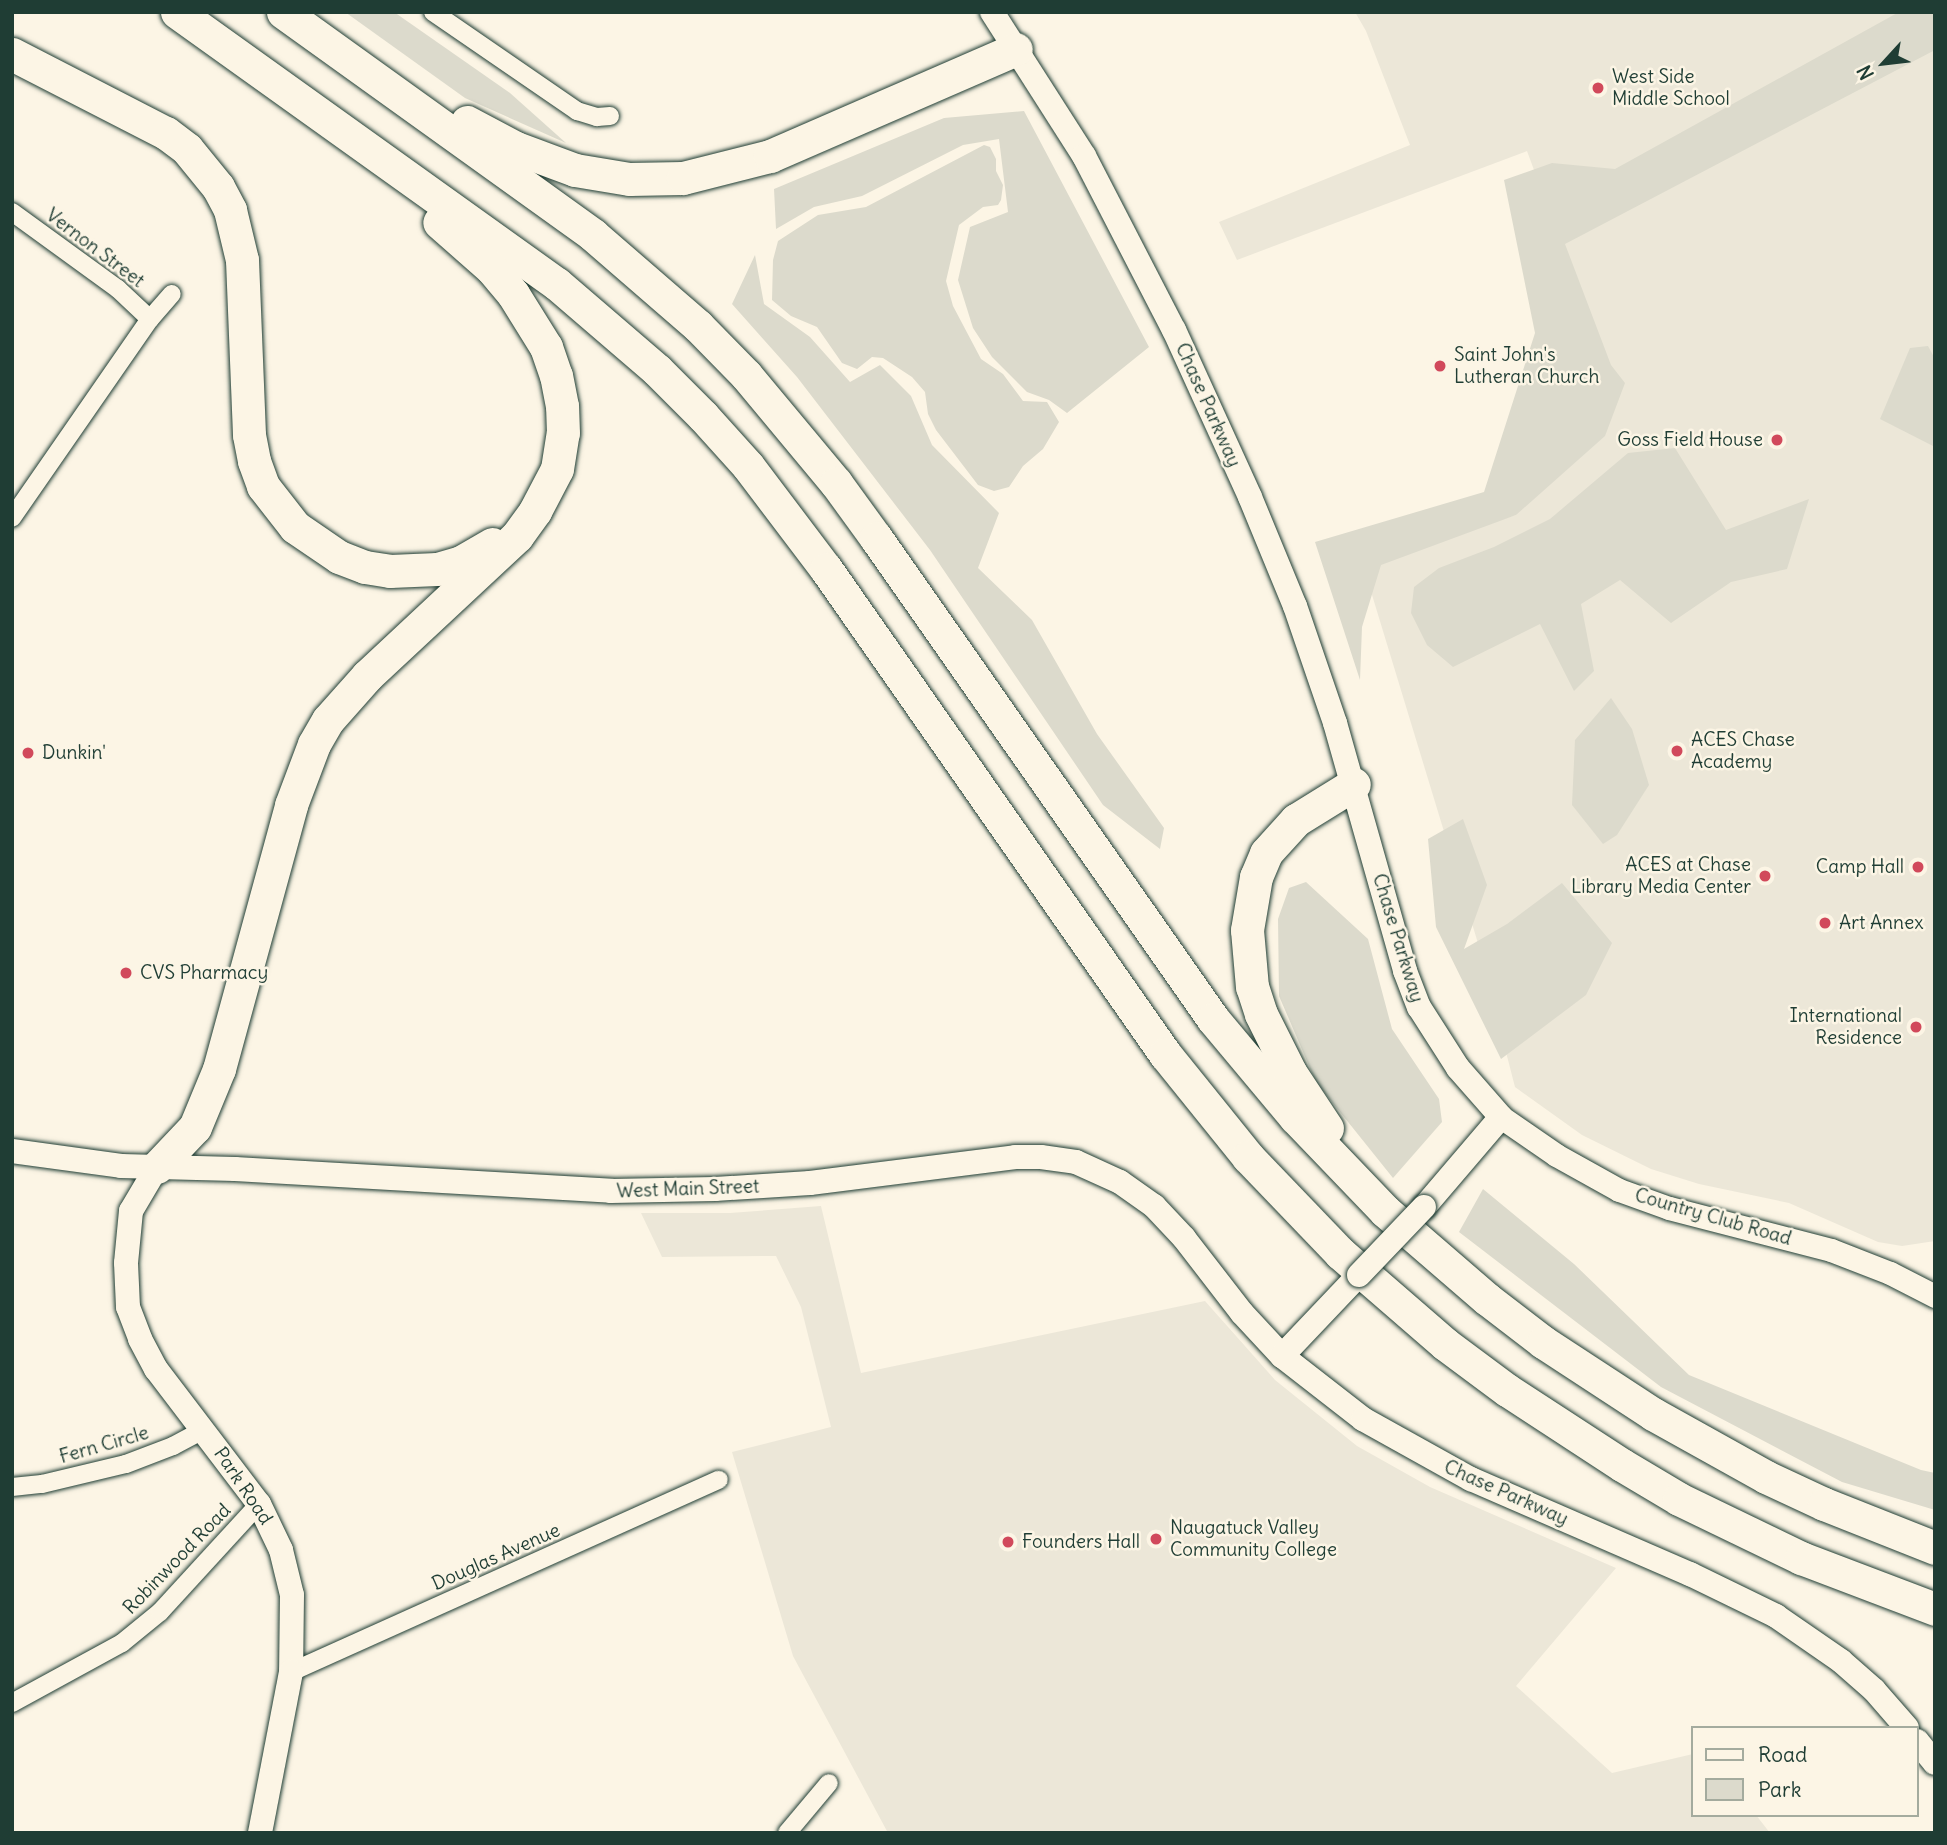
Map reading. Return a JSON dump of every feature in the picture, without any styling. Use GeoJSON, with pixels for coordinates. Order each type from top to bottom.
{"type":"FeatureCollection","features":[{"type":"Feature","properties":{"kind":"highway"},"geometry":{"type":"LineString","coordinates":[[157,1167],[195,1127],[219,1069],[291,805],[314,744],[328,720],[353,690],[517,536],[536,511],[556,469],[563,433],[556,376],[546,347],[513,293],[491,268],[442,224],[171,12]]}},
{"type":"Feature","properties":{"kind":"highway"},"geometry":{"type":"LineString","coordinates":[[177,12],[557,284],[657,370],[703,416],[748,466],[827,569],[1165,1054],[1248,1157],[1340,1253],[1445,1343],[1507,1390],[1622,1465],[1691,1505],[1801,1558],[1935,1609]]}},
{"type":"Feature","properties":{"kind":"highway"},"geometry":{"type":"LineString","coordinates":[[295,20],[516,148],[575,170],[629,179],[692,177],[770,156],[1016,49]]}},
{"type":"Feature","properties":{"kind":"highway"},"geometry":{"type":"LineString","coordinates":[[295,20],[593,235],[698,326],[746,375],[836,483],[1143,924],[1230,1040],[1339,1166],[1395,1220],[1487,1299],[1596,1379],[1707,1445],[1824,1504],[1935,1548]]}},
{"type":"Feature","properties":{"kind":"highway"},"geometry":{"type":"LineString","coordinates":[[12,54],[166,133],[187,149],[218,187],[230,210],[242,260],[248,422],[254,461],[264,486],[277,507],[316,544],[365,567],[390,571],[437,569],[461,562],[510,531],[532,510],[556,469]]}},
{"type":"Feature","properties":{"kind":"highway"},"geometry":{"type":"LineString","coordinates":[[1354,784],[1296,820],[1266,853],[1256,877],[1247,930],[1252,987],[1274,1042],[1327,1128],[1487,1299]]}},
{"type":"Feature","properties":{"kind":"main road","name":"Chase Parkway"},"geometry":{"type":"LineString","coordinates":[[992,12],[1084,156],[1174,330],[1273,551],[1316,664],[1354,784],[1394,935],[1419,1007],[1458,1068],[1501,1117]]}},
{"type":"Feature","properties":{"kind":"main road"},"geometry":{"type":"LineString","coordinates":[[1282,1356],[1449,1179],[1501,1117]]}},
{"type":"Feature","properties":{"kind":"main road","name":"West Main Street"},"geometry":{"type":"LineString","coordinates":[[12,1151],[99,1165],[639,1192],[823,1181],[1014,1157],[1063,1159],[1110,1176],[1154,1206],[1184,1238],[1242,1313],[1282,1356]]}},
{"type":"Feature","properties":{"kind":"main road","name":"Park Road"},"geometry":{"type":"LineString","coordinates":[[157,1167],[131,1211],[126,1263],[128,1307],[139,1339],[156,1369],[259,1504],[288,1574],[294,1612],[291,1672],[260,1833]]}},
{"type":"Feature","properties":{"kind":"main road","name":"Chase Parkway"},"geometry":{"type":"LineString","coordinates":[[1282,1356],[1353,1411],[1416,1451],[1481,1484],[1724,1589],[1776,1616],[1842,1661],[1874,1690],[1905,1726]]}},
{"type":"Feature","properties":{"kind":"main road"},"geometry":{"type":"LineString","coordinates":[[1919,1743],[1935,1763]]}},
{"type":"Feature","properties":{"kind":"street"},"geometry":{"type":"LineString","coordinates":[[433,12],[577,111],[597,117],[611,116]]}},
{"type":"Feature","properties":{"kind":"street","name":"Vernon Street"},"geometry":{"type":"LineString","coordinates":[[12,212],[118,289],[150,319]]}},
{"type":"Feature","properties":{"kind":"street"},"geometry":{"type":"LineString","coordinates":[[12,518],[150,319],[172,293]]}},
{"type":"Feature","properties":{"kind":"street","name":"Country Club Road"},"geometry":{"type":"LineString","coordinates":[[1501,1117],[1556,1155],[1619,1190],[1669,1208],[1831,1250],[1931,1287]]}},
{"type":"Feature","properties":{"kind":"street","name":"Fern Circle"},"geometry":{"type":"LineString","coordinates":[[12,1487],[42,1484],[126,1464],[173,1446],[203,1430]]}},
{"type":"Feature","properties":{"kind":"street","name":"Douglas Avenue"},"geometry":{"type":"LineString","coordinates":[[291,1672],[719,1480]]}},
{"type":"Feature","properties":{"kind":"street","name":"Robinwood Road"},"geometry":{"type":"LineString","coordinates":[[12,1703],[122,1643],[160,1612],[259,1504]]}},
{"type":"Feature","properties":{"kind":"street"},"geometry":{"type":"LineString","coordinates":[[787,1833],[829,1783]]}},
{"type":"Feature","properties":{"kind":"shaded area","name":"ACES Chase Academy"},"geometry":{"type":"Polygon","coordinates":[[[1355,12],[1935,12],[1935,1241],[1902,1246],[1878,1242],[1789,1203],[1699,1184],[1651,1169],[1582,1135],[1515,1087],[1477,940],[1362,562],[1516,515],[1555,227],[1527,151],[1237,260],[1219,222],[1410,145],[1366,31],[1355,12]]]}},
{"type":"Feature","properties":{"kind":"shaded area","name":"Naugatuck Valley Community College"},"geometry":{"type":"Polygon","coordinates":[[[821,1206],[861,1373],[1205,1301],[1275,1380],[1357,1446],[1430,1487],[1616,1568],[1516,1686],[1612,1773],[1692,1754],[1692,1817],[1758,1817],[1770,1833],[888,1833],[793,1656],[732,1452],[831,1427],[801,1307],[776,1256],[662,1257],[641,1213],[730,1213],[821,1206]]]}},
{"type":"Feature","properties":{"kind":"green space"},"geometry":{"type":"Polygon","coordinates":[[[345,12],[394,12],[510,93],[566,143],[465,98],[345,12]]]}},
{"type":"Feature","properties":{"kind":"green space"},"geometry":{"type":"Polygon","coordinates":[[[1899,12],[1935,12],[1935,50],[1565,244],[1611,365],[1625,383],[1605,436],[1516,515],[1381,565],[1362,627],[1360,680],[1315,542],[1484,492],[1535,333],[1504,180],[1552,163],[1615,169],[1899,12]]]}},
{"type":"Feature","properties":{"kind":"green space"},"geometry":{"type":"Polygon","coordinates":[[[1024,111],[1149,347],[1067,413],[1049,400],[1027,392],[992,357],[973,328],[958,280],[970,227],[1008,212],[999,139],[963,145],[862,196],[814,207],[776,229],[774,189],[944,118],[1024,111]]]}},
{"type":"Feature","properties":{"kind":"green space"},"geometry":{"type":"Polygon","coordinates":[[[984,145],[990,147],[996,159],[996,171],[1003,185],[1001,200],[998,205],[983,207],[959,225],[946,281],[953,306],[981,359],[1003,374],[1023,401],[1047,402],[1059,422],[1043,449],[1023,466],[1009,487],[994,491],[978,485],[936,430],[928,414],[925,392],[912,377],[883,358],[872,357],[857,369],[842,363],[817,327],[791,316],[772,300],[773,260],[778,241],[818,215],[866,207],[984,145]]]}},
{"type":"Feature","properties":{"kind":"green space"},"geometry":{"type":"Polygon","coordinates":[[[755,255],[764,304],[810,337],[850,382],[880,365],[911,396],[932,445],[999,513],[978,568],[1032,620],[1097,734],[1164,828],[1160,849],[1103,805],[930,550],[797,377],[732,304],[755,255]]]}},
{"type":"Feature","properties":{"kind":"green space"},"geometry":{"type":"Polygon","coordinates":[[[1928,346],[1935,359],[1935,447],[1880,419],[1910,348],[1928,346]]]}},
{"type":"Feature","properties":{"kind":"green space"},"geometry":{"type":"Polygon","coordinates":[[[1675,448],[1726,530],[1809,499],[1787,569],[1731,582],[1671,623],[1620,580],[1581,604],[1594,671],[1574,691],[1540,624],[1453,667],[1427,645],[1411,613],[1414,587],[1439,568],[1494,547],[1550,519],[1628,453],[1675,448]]]}},
{"type":"Feature","properties":{"kind":"green space"},"geometry":{"type":"Polygon","coordinates":[[[1611,698],[1632,729],[1649,785],[1617,835],[1603,844],[1572,805],[1575,740],[1611,698]]]}},
{"type":"Feature","properties":{"kind":"green space"},"geometry":{"type":"Polygon","coordinates":[[[1463,819],[1487,885],[1464,949],[1507,924],[1562,883],[1612,943],[1586,995],[1501,1059],[1436,927],[1428,839],[1463,819]]]}},
{"type":"Feature","properties":{"kind":"green space"},"geometry":{"type":"Polygon","coordinates":[[[1306,882],[1368,939],[1392,1029],[1439,1099],[1442,1122],[1393,1178],[1316,1082],[1279,996],[1278,919],[1289,888],[1306,882]]]}},
{"type":"Feature","properties":{"kind":"green space"},"geometry":{"type":"Polygon","coordinates":[[[1483,1189],[1574,1264],[1689,1375],[1921,1470],[1935,1473],[1935,1510],[1842,1482],[1661,1387],[1459,1232],[1483,1189]]]}},
{"type":"Feature","properties":{"kind":"place","name":"West Side Middle School"},"geometry":{"type":"Point","coordinates":[1598,88]}},
{"type":"Feature","properties":{"kind":"place","name":"Saint John's Lutheran Church"},"geometry":{"type":"Point","coordinates":[1440,366]}},
{"type":"Feature","properties":{"kind":"place","name":"Goss Field House"},"geometry":{"type":"Point","coordinates":[1777,440]}},
{"type":"Feature","properties":{"kind":"place","name":"ACES Chase Academy"},"geometry":{"type":"Point","coordinates":[1677,751]}},
{"type":"Feature","properties":{"kind":"place","name":"Dunkin'"},"geometry":{"type":"Point","coordinates":[28,753]}},
{"type":"Feature","properties":{"kind":"place","name":"Camp Hall"},"geometry":{"type":"Point","coordinates":[1918,867]}},
{"type":"Feature","properties":{"kind":"place","name":"ACES at Chase Library Media Center"},"geometry":{"type":"Point","coordinates":[1765,876]}},
{"type":"Feature","properties":{"kind":"place","name":"Art Annex"},"geometry":{"type":"Point","coordinates":[1825,923]}},
{"type":"Feature","properties":{"kind":"place","name":"CVS Pharmacy"},"geometry":{"type":"Point","coordinates":[126,973]}},
{"type":"Feature","properties":{"kind":"place","name":"International Residence"},"geometry":{"type":"Point","coordinates":[1916,1027]}},
{"type":"Feature","properties":{"kind":"place","name":"Naugatuck Valley Community College"},"geometry":{"type":"Point","coordinates":[1156,1539]}},
{"type":"Feature","properties":{"kind":"place","name":"Founders Hall"},"geometry":{"type":"Point","coordinates":[1008,1542]}}]}
